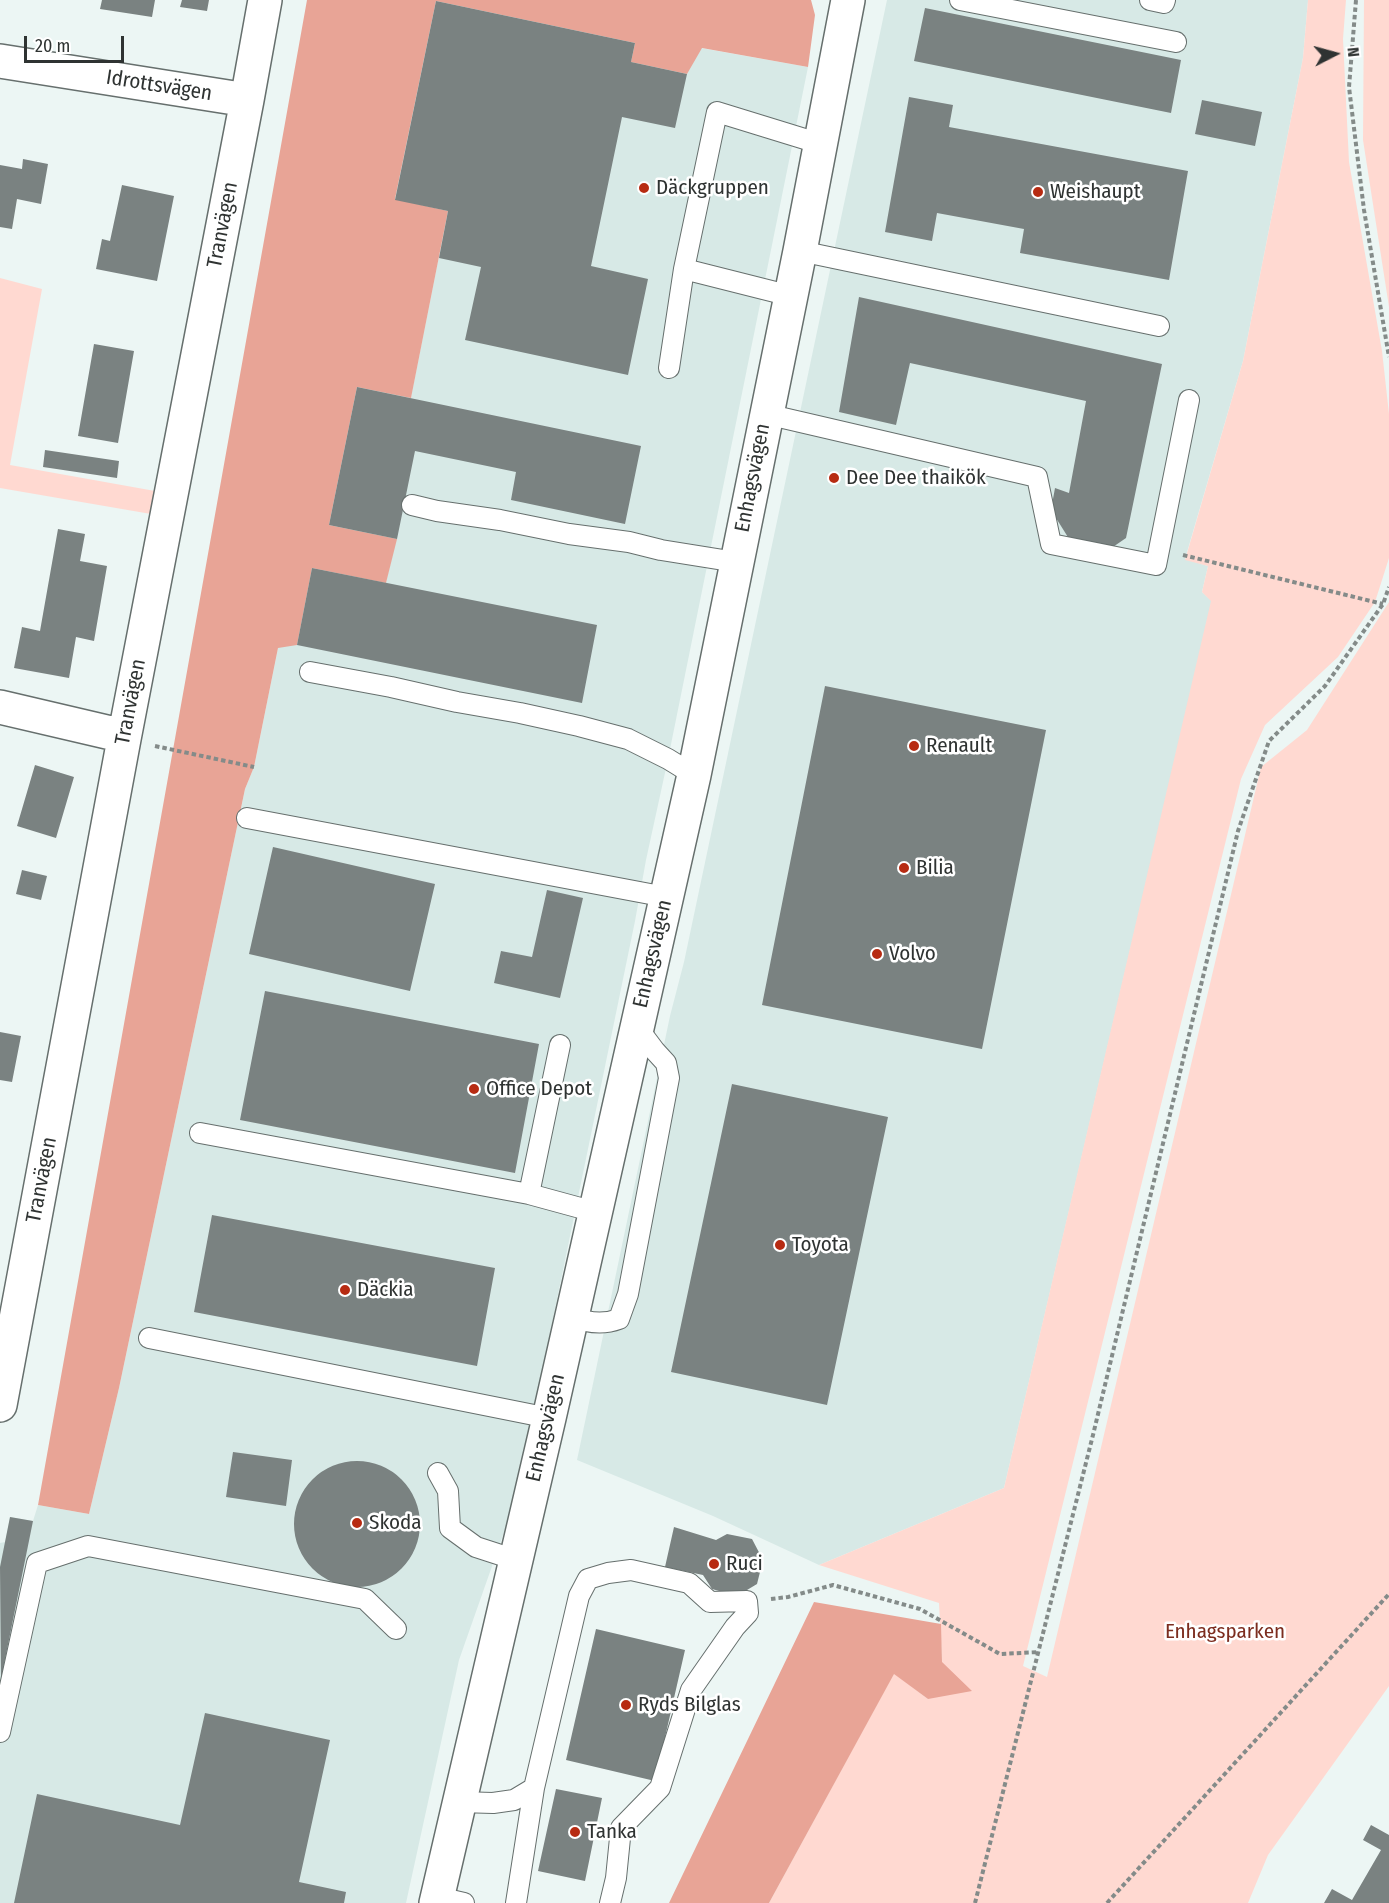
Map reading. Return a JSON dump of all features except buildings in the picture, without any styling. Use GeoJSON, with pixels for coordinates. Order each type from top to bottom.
{"type":"FeatureCollection","features":[{"type":"Feature","properties":{"kind":"street","name":"Tranvägen"},"geometry":{"type":"LineString","coordinates":[[0,1405],[265,0]]}},
{"type":"Feature","properties":{"kind":"street","name":"Enhagsvägen"},"geometry":{"type":"LineString","coordinates":[[446,1901],[459,1802],[549,1418],[694,775],[800,251],[848,0]]}},
{"type":"Feature","properties":{"kind":"street","name":"Idrottsvägen"},"geometry":{"type":"LineString","coordinates":[[0,61],[247,100]]}},
{"type":"Feature","properties":{"kind":"street"},"geometry":{"type":"LineString","coordinates":[[0,707],[111,733],[124,739]]}},
{"type":"Feature","properties":{"kind":"lane"},"geometry":{"type":"LineString","coordinates":[[960,0],[1176,42]]}},
{"type":"Feature","properties":{"kind":"lane"},"geometry":{"type":"LineString","coordinates":[[1150,0],[1164,3],[1165,0]]}},
{"type":"Feature","properties":{"kind":"lane"},"geometry":{"type":"LineString","coordinates":[[669,368],[684,268],[717,112],[821,144]]}},
{"type":"Feature","properties":{"kind":"lane"},"geometry":{"type":"LineString","coordinates":[[800,251],[1159,326]]}},
{"type":"Feature","properties":{"kind":"lane"},"geometry":{"type":"LineString","coordinates":[[684,268],[791,296]]}},
{"type":"Feature","properties":{"kind":"lane"},"geometry":{"type":"LineString","coordinates":[[766,414],[1037,477],[1051,544],[1156,565],[1189,400]]}},
{"type":"Feature","properties":{"kind":"lane"},"geometry":{"type":"LineString","coordinates":[[412,505],[736,562]]}},
{"type":"Feature","properties":{"kind":"lane"},"geometry":{"type":"LineString","coordinates":[[310,672],[520,713],[627,739],[694,775]]}},
{"type":"Feature","properties":{"kind":"lane"},"geometry":{"type":"LineString","coordinates":[[247,818],[666,897]]}},
{"type":"Feature","properties":{"kind":"lane"},"geometry":{"type":"LineString","coordinates":[[572,1316],[598,1322],[619,1319],[628,1294],[669,1078],[666,1063],[637,1027]]}},
{"type":"Feature","properties":{"kind":"lane"},"geometry":{"type":"LineString","coordinates":[[529,1194],[560,1045]]}},
{"type":"Feature","properties":{"kind":"lane"},"geometry":{"type":"LineString","coordinates":[[200,1133],[529,1194],[595,1212]]}},
{"type":"Feature","properties":{"kind":"lane"},"geometry":{"type":"LineString","coordinates":[[149,1338],[549,1418]]}},
{"type":"Feature","properties":{"kind":"lane"},"geometry":{"type":"LineString","coordinates":[[438,1473],[448,1491],[450,1528],[476,1547],[516,1560]]}},
{"type":"Feature","properties":{"kind":"lane"},"geometry":{"type":"LineString","coordinates":[[0,1732],[37,1563],[88,1546],[365,1599],[396,1629]]}},
{"type":"Feature","properties":{"kind":"lane"},"geometry":{"type":"LineString","coordinates":[[516,1903],[534,1788],[579,1596],[588,1579],[631,1570],[689,1583],[710,1602],[747,1601],[748,1613],[735,1627],[691,1690],[660,1788],[621,1828],[616,1878],[610,1903]]}},
{"type":"Feature","properties":{"kind":"lane"},"geometry":{"type":"LineString","coordinates":[[459,1802],[493,1803],[514,1800],[534,1788]]}},
{"type":"Feature","properties":{"kind":"path"},"geometry":{"type":"LineString","coordinates":[[1356,0],[1349,87],[1365,210],[1389,357]]}},
{"type":"Feature","properties":{"kind":"path"},"geometry":{"type":"LineString","coordinates":[[1159,549],[1383,604]]}},
{"type":"Feature","properties":{"kind":"path"},"geometry":{"type":"LineString","coordinates":[[975,1903],[1039,1652],[1238,831],[1269,741],[1325,686],[1383,604],[1389,587]]}},
{"type":"Feature","properties":{"kind":"path"},"geometry":{"type":"LineString","coordinates":[[124,739],[254,767]]}},
{"type":"Feature","properties":{"kind":"path"},"geometry":{"type":"LineString","coordinates":[[747,1601],[788,1597],[833,1585],[920,1609],[1000,1654],[1039,1652]]}},
{"type":"Feature","properties":{"kind":"path"},"geometry":{"type":"LineString","coordinates":[[1107,1903],[1389,1594]]}},
{"type":"Feature","properties":{"kind":"shaded area"},"geometry":{"type":"Polygon","coordinates":[[[307,0],[811,0],[815,15],[808,67],[702,48],[687,74],[631,62],[635,43],[436,1],[395,199],[448,211],[411,398],[357,387],[329,525],[397,539],[386,583],[312,568],[297,645],[278,648],[254,767],[245,789],[119,1388],[89,1514],[38,1505],[307,0]]]}},
{"type":"Feature","properties":{"kind":"shaded area"},"geometry":{"type":"Polygon","coordinates":[[[887,0],[1308,0],[1303,58],[1243,361],[1185,559],[1208,566],[1202,592],[1212,601],[1004,1488],[819,1565],[713,1516],[577,1460],[887,0]]]}},
{"type":"Feature","properties":{"kind":"shaded area"},"geometry":{"type":"Polygon","coordinates":[[[436,1],[635,43],[632,62],[686,74],[701,48],[808,67],[516,1498],[459,1660],[406,1903],[0,1903],[0,1543],[5,1542],[10,1517],[33,1521],[38,1505],[89,1514],[119,1388],[245,789],[254,767],[278,648],[312,568],[386,582],[396,540],[329,525],[357,387],[411,397],[448,211],[395,200],[436,1]]]}},
{"type":"Feature","properties":{"kind":"shaded area"},"geometry":{"type":"Polygon","coordinates":[[[814,1602],[941,1624],[942,1662],[972,1691],[928,1699],[894,1674],[769,1903],[669,1903],[814,1602]]]}},
{"type":"Feature","properties":{"kind":"green space","name":"Enhagsparken"},"geometry":{"type":"Polygon","coordinates":[[[1308,0],[1346,0],[1343,39],[1349,162],[1382,351],[1389,414],[1389,558],[1375,602],[1338,657],[1265,725],[1241,779],[1023,1666],[1047,1677],[1261,767],[1307,730],[1389,602],[1389,1686],[1268,1855],[1248,1903],[769,1903],[894,1673],[928,1699],[942,1662],[939,1603],[819,1565],[1004,1488],[1211,601],[1202,592],[1208,566],[1185,560],[1243,361],[1303,58],[1308,0]]]}},
{"type":"Feature","properties":{"kind":"green space"},"geometry":{"type":"Polygon","coordinates":[[[1364,0],[1389,0],[1389,307],[1363,140],[1364,0]]]}},
{"type":"Feature","properties":{"kind":"green space"},"geometry":{"type":"Polygon","coordinates":[[[0,278],[42,289],[10,465],[155,491],[151,514],[0,488],[0,278]]]}},
{"type":"Feature","properties":{"kind":"place","name":"Däckgruppen"},"geometry":{"type":"Point","coordinates":[644,188]}},
{"type":"Feature","properties":{"kind":"place","name":"Weishaupt"},"geometry":{"type":"Point","coordinates":[1038,192]}},
{"type":"Feature","properties":{"kind":"place","name":"Dee Dee thaikök"},"geometry":{"type":"Point","coordinates":[834,478]}},
{"type":"Feature","properties":{"kind":"place","name":"Renault"},"geometry":{"type":"Point","coordinates":[914,746]}},
{"type":"Feature","properties":{"kind":"place","name":"Bilia"},"geometry":{"type":"Point","coordinates":[904,868]}},
{"type":"Feature","properties":{"kind":"place","name":"Volvo"},"geometry":{"type":"Point","coordinates":[877,954]}},
{"type":"Feature","properties":{"kind":"place","name":"Office Depot"},"geometry":{"type":"Point","coordinates":[474,1089]}},
{"type":"Feature","properties":{"kind":"place","name":"Toyota"},"geometry":{"type":"Point","coordinates":[780,1245]}},
{"type":"Feature","properties":{"kind":"place","name":"Däckia"},"geometry":{"type":"Point","coordinates":[345,1290]}},
{"type":"Feature","properties":{"kind":"place","name":"Skoda"},"geometry":{"type":"Point","coordinates":[357,1523]}},
{"type":"Feature","properties":{"kind":"place","name":"Ruci"},"geometry":{"type":"Point","coordinates":[714,1564]}},
{"type":"Feature","properties":{"kind":"place","name":"Ryds Bilglas"},"geometry":{"type":"Point","coordinates":[626,1705]}},
{"type":"Feature","properties":{"kind":"place","name":"Tanka"},"geometry":{"type":"Point","coordinates":[575,1832]}}]}
